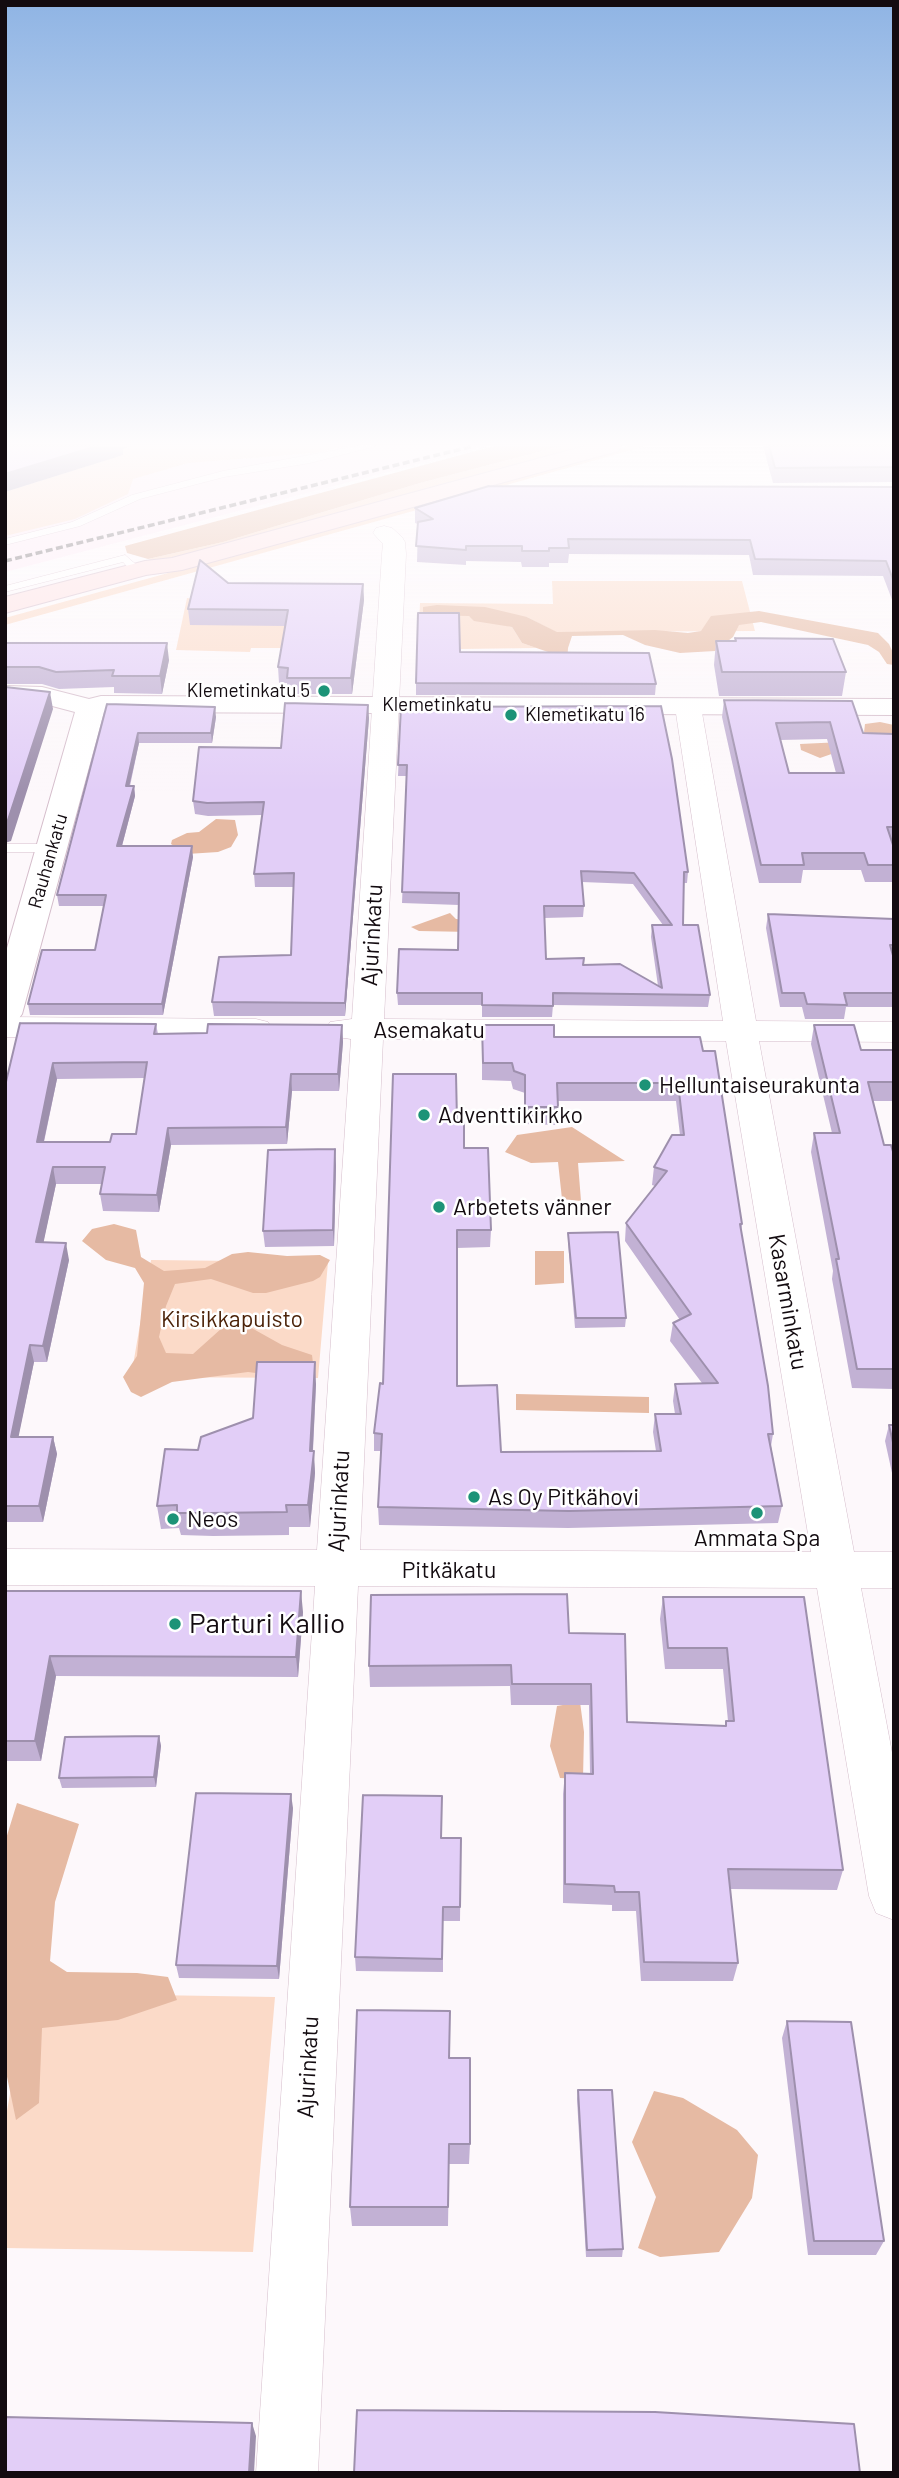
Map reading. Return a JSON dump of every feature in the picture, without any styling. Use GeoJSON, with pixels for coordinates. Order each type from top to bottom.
{"type":"FeatureCollection","features":[{"type":"Feature","properties":{"kind":"main road"},"geometry":{"type":"LineString","coordinates":[[5,605],[136,570],[185,562]]}},
{"type":"Feature","properties":{"kind":"main road"},"geometry":{"type":"LineString","coordinates":[[5,617],[150,576],[173,565]]}},
{"type":"Feature","properties":{"kind":"street","name":"Ajurinkatu"},"geometry":{"type":"LineString","coordinates":[[287,2473],[393,562]]}},
{"type":"Feature","properties":{"kind":"street","name":"Klemetinkatu"},"geometry":{"type":"LineString","coordinates":[[5,694],[42,695],[78,704]]}},
{"type":"Feature","properties":{"kind":"street","name":"Rauhankatu"},"geometry":{"type":"LineString","coordinates":[[5,1014],[51,848],[78,704]]}},
{"type":"Feature","properties":{"kind":"street","name":"Klemetinkatu"},"geometry":{"type":"LineString","coordinates":[[5,705],[894,707]]}},
{"type":"Feature","properties":{"kind":"street","name":"Kasarminkatu"},"geometry":{"type":"LineString","coordinates":[[688,707],[740,1032],[894,1896]]}},
{"type":"Feature","properties":{"kind":"street","name":"Asemakatu"},"geometry":{"type":"LineString","coordinates":[[5,1027],[894,1031]]}},
{"type":"Feature","properties":{"kind":"street","name":"Pitkäkatu"},"geometry":{"type":"LineString","coordinates":[[5,1567],[894,1570]]}},
{"type":"Feature","properties":{"kind":"lane"},"geometry":{"type":"LineString","coordinates":[[5,589],[111,562]]}},
{"type":"Feature","properties":{"kind":"lane"},"geometry":{"type":"LineString","coordinates":[[128,562],[136,570]]}},
{"type":"Feature","properties":{"kind":"lane"},"geometry":{"type":"LineString","coordinates":[[5,848],[51,848]]}},
{"type":"Feature","properties":{"kind":"shaded area"},"geometry":{"type":"Polygon","coordinates":[[[5,562],[45,562],[5,572],[5,562]]]}},
{"type":"Feature","properties":{"kind":"shaded area"},"geometry":{"type":"Polygon","coordinates":[[[423,607],[485,607],[527,617],[557,632],[655,630],[688,633],[701,631],[711,616],[759,611],[878,633],[889,644],[894,655],[894,665],[887,664],[879,652],[868,645],[761,622],[739,625],[733,637],[715,651],[680,653],[645,645],[623,635],[572,636],[567,666],[551,653],[522,643],[512,627],[474,621],[469,616],[423,615],[423,607]]]}},
{"type":"Feature","properties":{"kind":"shaded area"},"geometry":{"type":"Polygon","coordinates":[[[880,722],[894,725],[894,746],[843,750],[820,758],[801,750],[800,744],[863,741],[865,724],[880,722]]]}},
{"type":"Feature","properties":{"kind":"shaded area"},"geometry":{"type":"Polygon","coordinates":[[[216,819],[235,820],[238,835],[231,847],[218,852],[187,854],[171,844],[172,840],[187,833],[199,832],[216,819]]]}},
{"type":"Feature","properties":{"kind":"shaded area"},"geometry":{"type":"Polygon","coordinates":[[[450,913],[456,919],[478,921],[471,932],[419,931],[411,927],[450,913]]]}},
{"type":"Feature","properties":{"kind":"shaded area"},"geometry":{"type":"Polygon","coordinates":[[[572,1127],[625,1161],[578,1163],[581,1201],[562,1199],[558,1162],[531,1163],[505,1152],[517,1135],[572,1127]]]}},
{"type":"Feature","properties":{"kind":"shaded area"},"geometry":{"type":"Polygon","coordinates":[[[114,1224],[136,1230],[141,1257],[164,1271],[205,1268],[232,1254],[248,1252],[287,1256],[320,1255],[330,1260],[320,1277],[313,1281],[266,1293],[253,1293],[211,1279],[175,1284],[166,1306],[159,1337],[166,1353],[193,1354],[222,1328],[248,1326],[282,1345],[312,1355],[313,1363],[303,1379],[248,1372],[172,1382],[141,1397],[131,1392],[123,1377],[137,1356],[144,1283],[135,1268],[106,1260],[82,1241],[92,1229],[114,1224]]]}},
{"type":"Feature","properties":{"kind":"shaded area"},"geometry":{"type":"Polygon","coordinates":[[[535,1251],[564,1251],[564,1283],[535,1285],[535,1251]]]}},
{"type":"Feature","properties":{"kind":"shaded area"},"geometry":{"type":"Polygon","coordinates":[[[516,1394],[649,1397],[649,1413],[516,1410],[516,1394]]]}},
{"type":"Feature","properties":{"kind":"shaded area"},"geometry":{"type":"Polygon","coordinates":[[[580,1702],[584,1732],[583,1779],[560,1778],[550,1746],[557,1706],[580,1702]]]}},
{"type":"Feature","properties":{"kind":"shaded area"},"geometry":{"type":"Polygon","coordinates":[[[17,1803],[79,1824],[55,1902],[50,1961],[67,1972],[137,1973],[168,1977],[177,2000],[118,2020],[42,2028],[39,2103],[16,2120],[6,2072],[5,1842],[17,1803]]]}},
{"type":"Feature","properties":{"kind":"shaded area"},"geometry":{"type":"Polygon","coordinates":[[[654,2091],[683,2098],[737,2130],[758,2155],[752,2198],[719,2252],[660,2257],[638,2248],[656,2197],[632,2142],[654,2091]]]}},
{"type":"Feature","properties":{"kind":"green space"},"geometry":{"type":"Polygon","coordinates":[[[209,562],[232,562],[5,625],[5,618],[209,562]]]}},
{"type":"Feature","properties":{"kind":"green space"},"geometry":{"type":"Polygon","coordinates":[[[552,581],[742,581],[755,631],[556,632],[527,617],[423,615],[469,616],[512,627],[522,643],[537,648],[460,649],[419,624],[420,603],[553,604],[552,581]]]}},
{"type":"Feature","properties":{"kind":"green space"},"geometry":{"type":"Polygon","coordinates":[[[187,598],[291,625],[282,648],[251,648],[250,652],[176,650],[187,598]]]}},
{"type":"Feature","properties":{"kind":"green space","name":"Kirsikkapuisto"},"geometry":{"type":"Polygon","coordinates":[[[151,1260],[328,1262],[318,1378],[131,1377],[151,1260]]]}},
{"type":"Feature","properties":{"kind":"green space"},"geometry":{"type":"Polygon","coordinates":[[[28,1993],[275,1997],[253,2252],[5,2248],[5,2122],[28,1993]]]}},
{"type":"Feature","properties":{"kind":"building"},"geometry":{"type":"Polygon","coordinates":[[[200,562],[228,583],[363,584],[351,678],[287,678],[288,668],[278,667],[288,610],[188,609],[200,562]]]}},
{"type":"Feature","properties":{"kind":"building"},"geometry":{"type":"Polygon","coordinates":[[[886,562],[894,562],[894,582],[886,562]]]}},
{"type":"Feature","properties":{"kind":"building"},"geometry":{"type":"Polygon","coordinates":[[[418,613],[459,613],[460,652],[649,653],[656,684],[416,683],[418,613]]]}},
{"type":"Feature","properties":{"kind":"building"},"geometry":{"type":"Polygon","coordinates":[[[735,638],[833,639],[846,672],[722,672],[716,641],[736,641],[735,638]]]}},
{"type":"Feature","properties":{"kind":"building"},"geometry":{"type":"Polygon","coordinates":[[[5,643],[167,643],[160,676],[112,676],[114,670],[56,672],[39,667],[5,667],[5,643]]]}},
{"type":"Feature","properties":{"kind":"building"},"geometry":{"type":"Polygon","coordinates":[[[5,687],[50,692],[5,824],[5,687]]]}},
{"type":"Feature","properties":{"kind":"building"},"geometry":{"type":"Polygon","coordinates":[[[724,700],[852,701],[863,733],[894,734],[894,827],[887,827],[894,848],[894,865],[868,865],[864,853],[802,853],[804,865],[761,865],[724,700]],[[830,722],[776,723],[789,773],[844,773],[830,722]]]}},
{"type":"Feature","properties":{"kind":"building"},"geometry":{"type":"Polygon","coordinates":[[[285,703],[368,705],[345,1003],[212,1002],[219,957],[291,955],[294,873],[254,874],[264,802],[193,801],[199,747],[281,748],[285,703]]]}},
{"type":"Feature","properties":{"kind":"building"},"geometry":{"type":"Polygon","coordinates":[[[107,704],[215,707],[211,733],[138,733],[126,786],[134,786],[117,846],[192,846],[162,1004],[28,1004],[42,950],[95,950],[106,895],[57,895],[107,704]]]}},
{"type":"Feature","properties":{"kind":"building"},"geometry":{"type":"Polygon","coordinates":[[[661,706],[672,759],[688,872],[684,872],[683,925],[698,925],[710,995],[553,993],[553,1006],[482,1005],[482,993],[397,993],[399,949],[458,950],[459,893],[402,892],[407,765],[398,765],[401,707],[661,706]],[[581,871],[584,906],[544,906],[546,959],[584,958],[583,965],[620,964],[662,988],[652,925],[672,925],[634,873],[581,871]]]}},
{"type":"Feature","properties":{"kind":"building"},"geometry":{"type":"Polygon","coordinates":[[[768,914],[894,919],[894,945],[890,945],[894,959],[894,993],[844,993],[847,1005],[807,1004],[804,993],[782,993],[768,914]]]}},
{"type":"Feature","properties":{"kind":"building"},"geometry":{"type":"Polygon","coordinates":[[[20,1023],[156,1024],[154,1034],[207,1033],[208,1024],[342,1025],[338,1074],[291,1074],[286,1127],[168,1128],[157,1195],[100,1194],[105,1167],[53,1167],[36,1242],[66,1243],[43,1346],[30,1345],[11,1437],[53,1437],[39,1506],[5,1506],[5,1086],[20,1023]],[[147,1062],[53,1063],[37,1142],[110,1142],[112,1134],[136,1134],[147,1062]]]}},
{"type":"Feature","properties":{"kind":"building"},"geometry":{"type":"Polygon","coordinates":[[[482,1025],[554,1025],[554,1037],[700,1037],[703,1051],[715,1051],[740,1224],[768,1386],[773,1434],[768,1434],[782,1506],[569,1511],[378,1507],[382,1434],[374,1433],[380,1383],[383,1384],[393,1074],[456,1074],[457,1121],[464,1121],[464,1148],[488,1148],[491,1230],[457,1230],[457,1386],[497,1385],[501,1452],[661,1451],[655,1414],[681,1414],[675,1384],[718,1383],[673,1323],[691,1314],[626,1223],[667,1171],[654,1167],[672,1135],[684,1135],[678,1083],[557,1083],[558,1107],[525,1107],[525,1075],[514,1071],[512,1063],[483,1063],[482,1025]]]}},
{"type":"Feature","properties":{"kind":"building"},"geometry":{"type":"Polygon","coordinates":[[[814,1025],[854,1025],[861,1050],[894,1050],[894,1082],[868,1082],[884,1145],[891,1145],[894,1155],[894,1369],[857,1369],[814,1133],[840,1133],[814,1025]]]}},
{"type":"Feature","properties":{"kind":"building"},"geometry":{"type":"Polygon","coordinates":[[[335,1149],[333,1230],[263,1231],[268,1150],[335,1149]]]}},
{"type":"Feature","properties":{"kind":"building"},"geometry":{"type":"Polygon","coordinates":[[[618,1232],[626,1318],[576,1318],[568,1233],[618,1232]]]}},
{"type":"Feature","properties":{"kind":"building"},"geometry":{"type":"Polygon","coordinates":[[[257,1362],[315,1362],[310,1451],[314,1451],[308,1505],[286,1505],[287,1512],[209,1513],[177,1513],[177,1505],[157,1506],[165,1449],[198,1450],[201,1437],[253,1418],[257,1362]]]}},
{"type":"Feature","properties":{"kind":"building"},"geometry":{"type":"Polygon","coordinates":[[[889,1425],[894,1425],[894,1447],[889,1425]]]}},
{"type":"Feature","properties":{"kind":"building"},"geometry":{"type":"Polygon","coordinates":[[[5,1591],[301,1591],[296,1657],[50,1656],[35,1741],[5,1741],[5,1591]]]}},
{"type":"Feature","properties":{"kind":"building"},"geometry":{"type":"Polygon","coordinates":[[[567,1594],[569,1633],[625,1634],[627,1722],[726,1726],[726,1721],[734,1721],[727,1648],[668,1648],[663,1597],[804,1597],[843,1870],[728,1869],[738,1963],[644,1962],[639,1892],[615,1892],[614,1886],[565,1884],[565,1773],[593,1774],[591,1684],[512,1684],[511,1665],[369,1666],[371,1595],[567,1594]]]}},
{"type":"Feature","properties":{"kind":"building"},"geometry":{"type":"Polygon","coordinates":[[[159,1736],[154,1777],[59,1778],[65,1737],[159,1736]]]}},
{"type":"Feature","properties":{"kind":"building"},"geometry":{"type":"Polygon","coordinates":[[[196,1793],[291,1794],[277,1966],[176,1965],[196,1793]]]}},
{"type":"Feature","properties":{"kind":"building"},"geometry":{"type":"Polygon","coordinates":[[[363,1795],[442,1796],[441,1838],[461,1838],[460,1907],[443,1907],[442,1959],[355,1957],[363,1795]]]}},
{"type":"Feature","properties":{"kind":"building"},"geometry":{"type":"Polygon","coordinates":[[[357,2010],[450,2011],[449,2058],[470,2058],[470,2144],[449,2144],[448,2207],[350,2207],[357,2010]]]}},
{"type":"Feature","properties":{"kind":"building"},"geometry":{"type":"Polygon","coordinates":[[[787,2021],[851,2022],[884,2241],[814,2241],[787,2021]]]}},
{"type":"Feature","properties":{"kind":"building"},"geometry":{"type":"Polygon","coordinates":[[[578,2090],[612,2090],[623,2249],[587,2250],[578,2090]]]}},
{"type":"Feature","properties":{"kind":"building"},"geometry":{"type":"Polygon","coordinates":[[[357,2410],[655,2412],[854,2424],[860,2473],[354,2473],[357,2410]]]}},
{"type":"Feature","properties":{"kind":"building"},"geometry":{"type":"Polygon","coordinates":[[[5,2417],[252,2423],[249,2473],[5,2473],[5,2417]]]}},
{"type":"Feature","properties":{"kind":"place","name":"Klemetinkatu 5"},"geometry":{"type":"Point","coordinates":[324,691]}},
{"type":"Feature","properties":{"kind":"place","name":"Klemetikatu 16"},"geometry":{"type":"Point","coordinates":[511,715]}},
{"type":"Feature","properties":{"kind":"place","name":"Helluntaiseurakunta"},"geometry":{"type":"Point","coordinates":[645,1085]}},
{"type":"Feature","properties":{"kind":"place","name":"Adventtikirkko"},"geometry":{"type":"Point","coordinates":[424,1115]}},
{"type":"Feature","properties":{"kind":"place","name":"Arbetets vänner"},"geometry":{"type":"Point","coordinates":[439,1207]}},
{"type":"Feature","properties":{"kind":"place","name":"As Oy Pitkähovi"},"geometry":{"type":"Point","coordinates":[474,1497]}},
{"type":"Feature","properties":{"kind":"place","name":"Ammata Spa"},"geometry":{"type":"Point","coordinates":[757,1513]}},
{"type":"Feature","properties":{"kind":"place","name":"Neos"},"geometry":{"type":"Point","coordinates":[173,1519]}},
{"type":"Feature","properties":{"kind":"place","name":"Parturi Kallio"},"geometry":{"type":"Point","coordinates":[175,1624]}}]}
